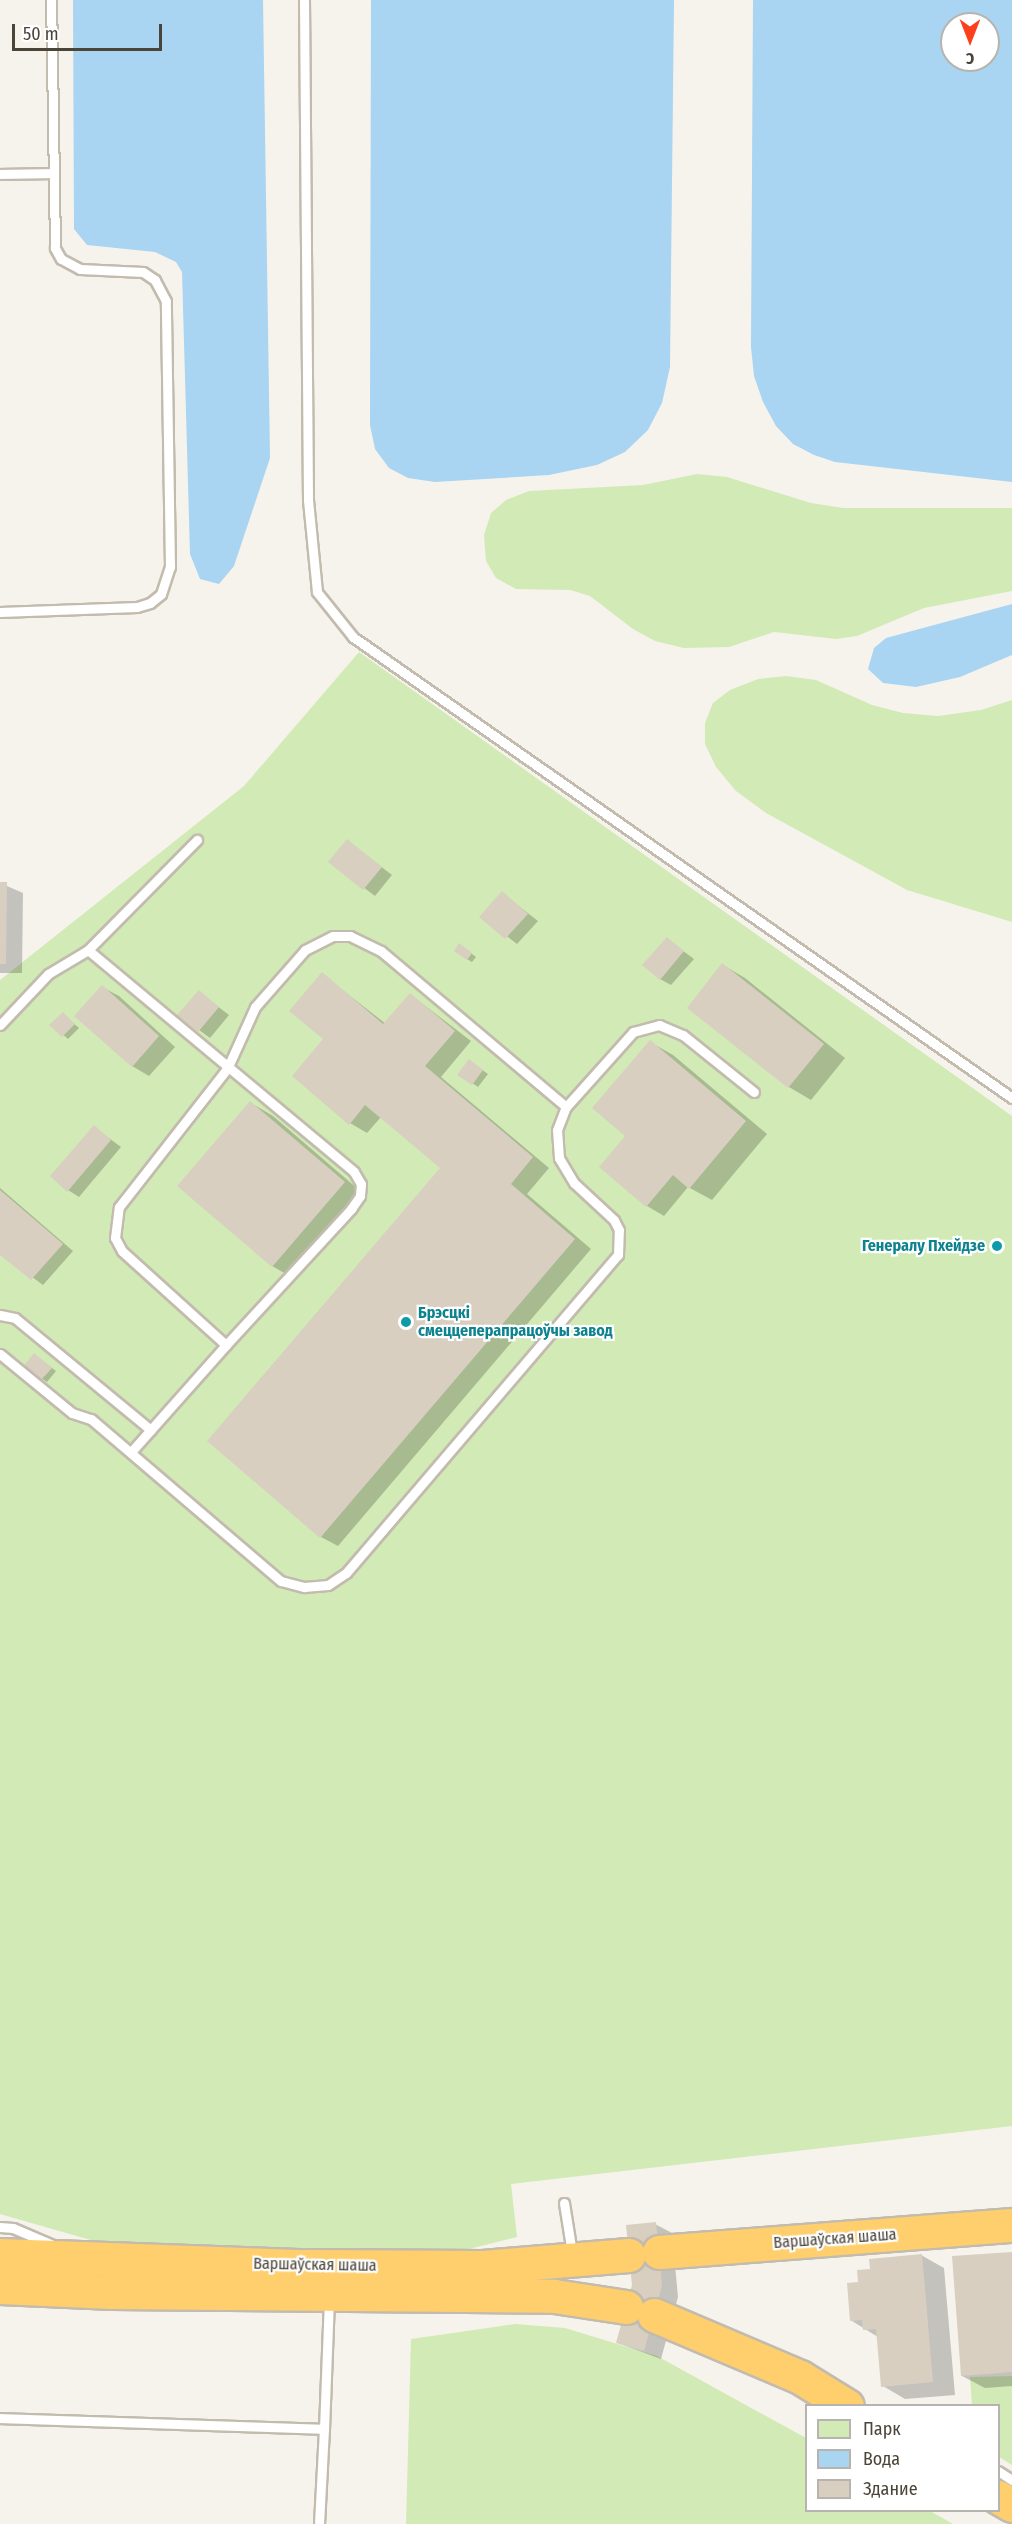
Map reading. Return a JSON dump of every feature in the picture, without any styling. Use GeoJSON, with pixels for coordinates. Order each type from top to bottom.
{"type":"FeatureCollection","features":[{"type":"Feature","properties":{"kind":"highway","name":"Варшаўская шаша"},"geometry":{"type":"LineString","coordinates":[[0,2287],[330,2296],[564,2278],[644,2254],[1012,2225]]}},
{"type":"Feature","properties":{"kind":"highway","name":"Варшаўская шаша"},"geometry":{"type":"LineString","coordinates":[[0,2255],[304,2266],[482,2267],[564,2278],[800,2377],[850,2403]]}},
{"type":"Feature","properties":{"kind":"lane"},"geometry":{"type":"LineString","coordinates":[[0,612],[150,603],[168,583],[170,567],[166,301],[155,280],[142,272],[80,268],[61,259],[55,248],[51,0]]}},
{"type":"Feature","properties":{"kind":"lane"},"geometry":{"type":"LineString","coordinates":[[304,0],[308,500],[317,592],[353,637],[1012,1098]]}},
{"type":"Feature","properties":{"kind":"lane"},"geometry":{"type":"LineString","coordinates":[[0,174],[53,173]]}},
{"type":"Feature","properties":{"kind":"lane"},"geometry":{"type":"LineString","coordinates":[[0,1025],[48,974],[88,950],[197,840]]}},
{"type":"Feature","properties":{"kind":"lane"},"geometry":{"type":"LineString","coordinates":[[225,1345],[122,1251],[114,1224],[126,1194],[227,1069],[255,1007],[293,962],[318,942],[333,936],[350,936],[381,951],[566,1107]]}},
{"type":"Feature","properties":{"kind":"lane"},"geometry":{"type":"LineString","coordinates":[[88,950],[227,1069],[354,1172],[361,1185],[360,1196],[351,1209],[225,1345],[131,1452]]}},
{"type":"Feature","properties":{"kind":"lane"},"geometry":{"type":"LineString","coordinates":[[0,1354],[72,1413],[91,1419],[281,1581],[316,1587],[338,1580],[618,1255],[619,1230],[614,1220],[574,1183],[559,1158],[557,1130],[566,1107],[633,1032],[659,1025],[683,1035],[754,1092]]}},
{"type":"Feature","properties":{"kind":"lane"},"geometry":{"type":"LineString","coordinates":[[0,1315],[15,1318],[151,1430]]}},
{"type":"Feature","properties":{"kind":"lane"},"geometry":{"type":"LineString","coordinates":[[564,2203],[564,2278]]}},
{"type":"Feature","properties":{"kind":"lane"},"geometry":{"type":"LineString","coordinates":[[0,2227],[13,2228],[86,2259]]}},
{"type":"Feature","properties":{"kind":"lane"},"geometry":{"type":"LineString","coordinates":[[319,2524],[330,2296]]}},
{"type":"Feature","properties":{"kind":"lane"},"geometry":{"type":"LineString","coordinates":[[0,2418],[324,2429]]}},
{"type":"Feature","properties":{"kind":"green space"},"geometry":{"type":"Polygon","coordinates":[[[697,474],[727,477],[811,503],[843,508],[1012,508],[1012,591],[924,608],[857,636],[836,639],[774,632],[729,647],[684,648],[655,641],[633,629],[590,596],[570,590],[516,589],[496,578],[486,561],[484,535],[491,513],[506,500],[529,491],[643,485],[697,474]]]}},
{"type":"Feature","properties":{"kind":"green space"},"geometry":{"type":"Polygon","coordinates":[[[359,652],[1012,1116],[1012,2126],[511,2184],[517,2237],[457,2252],[432,2254],[108,2245],[0,2214],[0,980],[244,786],[359,652]]]}},
{"type":"Feature","properties":{"kind":"green space"},"geometry":{"type":"Polygon","coordinates":[[[786,676],[816,680],[872,705],[903,713],[938,716],[981,710],[1012,700],[1012,922],[907,890],[766,813],[736,791],[716,767],[705,744],[705,723],[713,703],[730,690],[758,679],[786,676]]]}},
{"type":"Feature","properties":{"kind":"green space"},"geometry":{"type":"Polygon","coordinates":[[[515,2324],[565,2328],[657,2356],[805,2437],[805,2512],[932,2512],[953,2524],[406,2524],[411,2339],[515,2324]]]}},
{"type":"Feature","properties":{"kind":"green space"},"geometry":{"type":"Polygon","coordinates":[[[1012,2376],[1012,2465],[1000,2458],[1000,2404],[972,2404],[970,2377],[1012,2376]]]}},
{"type":"Feature","properties":{"kind":"water"},"geometry":{"type":"Polygon","coordinates":[[[73,0],[263,0],[270,458],[234,566],[219,584],[200,579],[190,554],[182,272],[176,262],[155,252],[87,245],[74,229],[73,0]]]}},
{"type":"Feature","properties":{"kind":"water"},"geometry":{"type":"Polygon","coordinates":[[[371,0],[674,0],[670,367],[662,403],[648,430],[625,452],[597,465],[549,475],[435,482],[408,478],[389,468],[375,449],[370,425],[371,0]]]}},
{"type":"Feature","properties":{"kind":"water"},"geometry":{"type":"Polygon","coordinates":[[[753,0],[1012,0],[1012,482],[835,462],[814,455],[793,444],[776,426],[763,402],[754,376],[751,347],[753,0]]]}},
{"type":"Feature","properties":{"kind":"water"},"geometry":{"type":"Polygon","coordinates":[[[1012,604],[1012,655],[960,677],[916,687],[883,683],[868,669],[874,648],[886,638],[1012,604]]]}},
{"type":"Feature","properties":{"kind":"building"},"geometry":{"type":"Polygon","coordinates":[[[347,839],[382,867],[363,890],[328,862],[347,839]]]}},
{"type":"Feature","properties":{"kind":"building"},"geometry":{"type":"Polygon","coordinates":[[[0,882],[7,882],[6,964],[0,964],[0,882]]]}},
{"type":"Feature","properties":{"kind":"building"},"geometry":{"type":"Polygon","coordinates":[[[502,891],[528,914],[505,939],[479,917],[502,891]]]}},
{"type":"Feature","properties":{"kind":"building"},"geometry":{"type":"Polygon","coordinates":[[[667,937],[684,951],[660,980],[642,965],[667,937]]]}},
{"type":"Feature","properties":{"kind":"building"},"geometry":{"type":"Polygon","coordinates":[[[459,943],[472,953],[467,960],[454,951],[459,943]]]}},
{"type":"Feature","properties":{"kind":"building"},"geometry":{"type":"Polygon","coordinates":[[[722,963],[824,1044],[788,1088],[687,1008],[722,963]]]}},
{"type":"Feature","properties":{"kind":"building","name":"Брэсцкі смеццеперапрацоўчы завод"},"geometry":{"type":"Polygon","coordinates":[[[322,972],[383,1024],[410,993],[455,1031],[425,1066],[533,1157],[511,1184],[575,1239],[320,1538],[207,1441],[440,1168],[365,1105],[349,1125],[292,1076],[323,1039],[289,1011],[322,972]]]}},
{"type":"Feature","properties":{"kind":"building"},"geometry":{"type":"Polygon","coordinates":[[[102,985],[159,1036],[132,1067],[74,1016],[102,985]]]}},
{"type":"Feature","properties":{"kind":"building"},"geometry":{"type":"Polygon","coordinates":[[[199,990],[219,1007],[198,1032],[177,1015],[199,990]]]}},
{"type":"Feature","properties":{"kind":"building"},"geometry":{"type":"Polygon","coordinates":[[[63,1012],[75,1024],[62,1037],[49,1025],[63,1012]]]}},
{"type":"Feature","properties":{"kind":"building"},"geometry":{"type":"Polygon","coordinates":[[[650,1040],[746,1121],[689,1189],[673,1175],[646,1207],[599,1167],[625,1136],[592,1108],[650,1040]]]}},
{"type":"Feature","properties":{"kind":"building"},"geometry":{"type":"Polygon","coordinates":[[[469,1059],[483,1070],[472,1085],[457,1075],[469,1059]]]}},
{"type":"Feature","properties":{"kind":"building"},"geometry":{"type":"Polygon","coordinates":[[[250,1101],[345,1182],[272,1267],[177,1186],[250,1101]]]}},
{"type":"Feature","properties":{"kind":"building"},"geometry":{"type":"Polygon","coordinates":[[[94,1125],[111,1140],[67,1192],[50,1176],[94,1125]]]}},
{"type":"Feature","properties":{"kind":"building"},"geometry":{"type":"Polygon","coordinates":[[[0,1190],[63,1244],[31,1280],[0,1255],[0,1190]]]}},
{"type":"Feature","properties":{"kind":"building"},"geometry":{"type":"Polygon","coordinates":[[[34,1353],[52,1368],[41,1380],[22,1368],[34,1353]]]}},
{"type":"Feature","properties":{"kind":"building"},"geometry":{"type":"Polygon","coordinates":[[[656,2222],[662,2286],[644,2351],[616,2343],[632,2285],[626,2225],[656,2222]]]}},
{"type":"Feature","properties":{"kind":"building"},"geometry":{"type":"Polygon","coordinates":[[[1012,2252],[1012,2372],[961,2376],[952,2256],[1012,2252]]]}},
{"type":"Feature","properties":{"kind":"building"},"geometry":{"type":"Polygon","coordinates":[[[922,2254],[933,2382],[881,2387],[876,2329],[863,2330],[862,2320],[850,2321],[847,2283],[858,2282],[857,2270],[870,2269],[869,2259],[922,2254]]]}},
{"type":"Feature","properties":{"kind":"place","name":"Генералу Пхейдзе"},"geometry":{"type":"Point","coordinates":[997,1246]}},
{"type":"Feature","properties":{"kind":"place","name":"Брэсцкі смеццеперапрацоўчы завод"},"geometry":{"type":"Point","coordinates":[406,1322]}}]}
